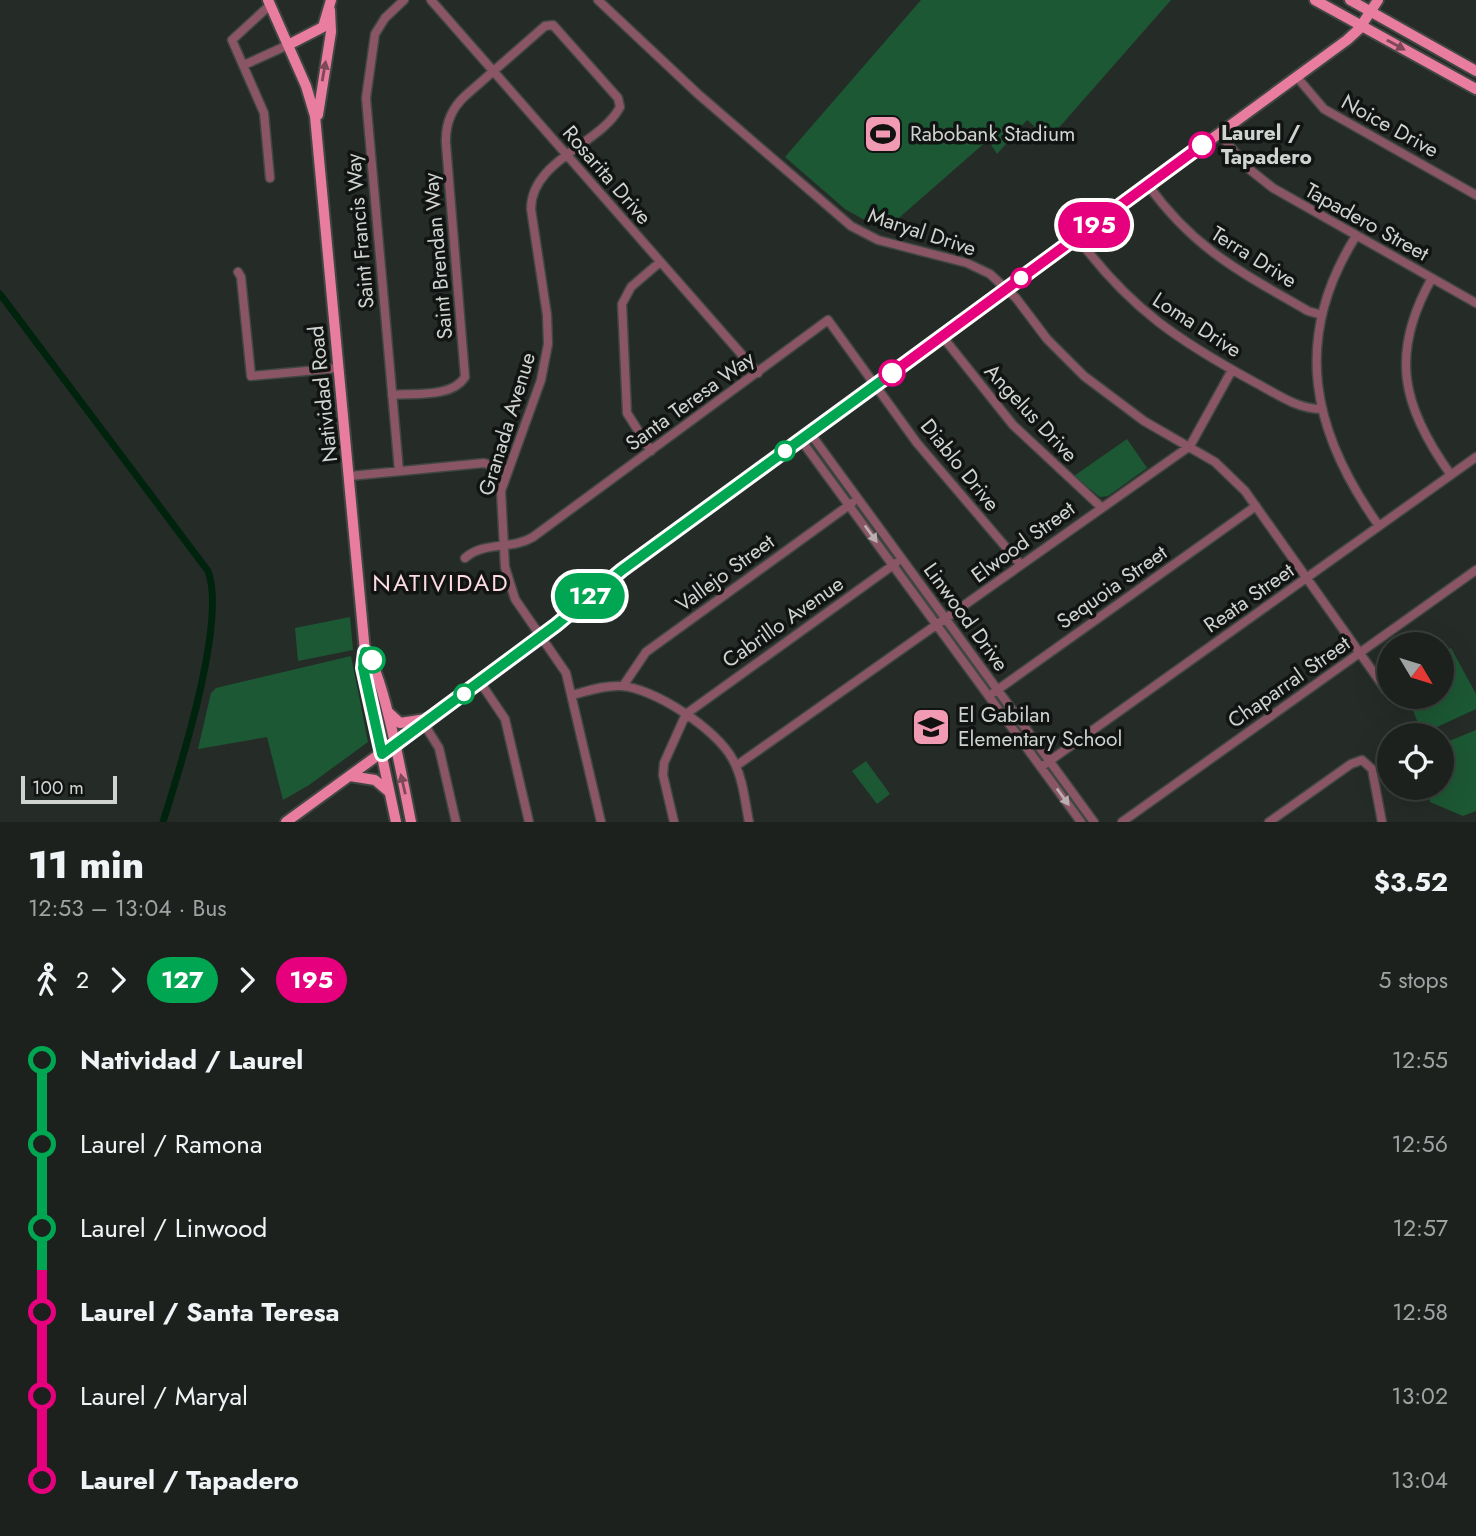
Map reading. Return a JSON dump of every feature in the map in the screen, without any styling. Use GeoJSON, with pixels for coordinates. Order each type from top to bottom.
{"type":"FeatureCollection","features":[{"type":"Feature","properties":{"kind":"main road"},"geometry":{"type":"LineString","coordinates":[[1315,0],[1476,89]]}},
{"type":"Feature","properties":{"kind":"main road"},"geometry":{"type":"LineString","coordinates":[[1350,0],[1476,71]]}},
{"type":"Feature","properties":{"kind":"main road"},"geometry":{"type":"LineString","coordinates":[[286,822],[428,721],[542,636],[610,580],[1296,76],[1362,26],[1378,0]]}},
{"type":"Feature","properties":{"kind":"main road"},"geometry":{"type":"LineString","coordinates":[[269,3],[311,100],[317,132]]}},
{"type":"Feature","properties":{"kind":"main road"},"geometry":{"type":"LineString","coordinates":[[288,45],[323,27],[330,5]]}},
{"type":"Feature","properties":{"kind":"main road"},"geometry":{"type":"LineString","coordinates":[[317,132],[333,21],[330,5]]}},
{"type":"Feature","properties":{"kind":"main road","name":"Natividad Road"},"geometry":{"type":"LineString","coordinates":[[317,132],[350,477],[365,652],[363,668],[396,822]]}},
{"type":"Feature","properties":{"kind":"main road","name":"Natividad Road"},"geometry":{"type":"LineString","coordinates":[[365,652],[372,660],[386,709],[411,822]]}},
{"type":"Feature","properties":{"kind":"main road"},"geometry":{"type":"LineString","coordinates":[[386,709],[400,723],[428,721]]}},
{"type":"Feature","properties":{"kind":"main road"},"geometry":{"type":"LineString","coordinates":[[350,776],[375,780],[390,793]]}},
{"type":"Feature","properties":{"kind":"street","name":"Saint Francis Way"},"geometry":{"type":"LineString","coordinates":[[399,471],[366,98],[375,34],[385,18],[404,0]]}},
{"type":"Feature","properties":{"kind":"street","name":"Rosarita Drive"},"geometry":{"type":"LineString","coordinates":[[431,0],[758,373]]}},
{"type":"Feature","properties":{"kind":"street","name":"Maryal Drive"},"geometry":{"type":"LineString","coordinates":[[598,0],[708,103],[851,226],[886,242],[967,263],[990,274],[1006,289],[1047,340],[1084,376],[1144,421],[1225,469],[1256,506],[1377,676]]}},
{"type":"Feature","properties":{"kind":"street"},"geometry":{"type":"LineString","coordinates":[[269,3],[232,40],[264,113],[270,178]]}},
{"type":"Feature","properties":{"kind":"street","name":"Granada Avenue"},"geometry":{"type":"LineString","coordinates":[[494,71],[545,26],[556,27],[618,97],[620,104],[616,113],[541,179],[531,201],[547,315],[548,345],[541,380],[507,470],[499,501],[510,587],[564,668],[601,822]]}},
{"type":"Feature","properties":{"kind":"street"},"geometry":{"type":"LineString","coordinates":[[244,65],[288,45]]}},
{"type":"Feature","properties":{"kind":"street","name":"Saint Brendan Way"},"geometry":{"type":"LineString","coordinates":[[392,395],[449,390],[459,385],[465,377],[446,136],[457,104],[494,71]]}},
{"type":"Feature","properties":{"kind":"street","name":"Noice Drive"},"geometry":{"type":"LineString","coordinates":[[1296,76],[1324,109],[1476,195]]}},
{"type":"Feature","properties":{"kind":"street","name":"Tapadero Street"},"geometry":{"type":"LineString","coordinates":[[1219,133],[1260,179],[1476,303]]}},
{"type":"Feature","properties":{"kind":"street","name":"Terra Drive"},"geometry":{"type":"LineString","coordinates":[[1148,185],[1178,223],[1213,255],[1308,310],[1322,315]]}},
{"type":"Feature","properties":{"kind":"street"},"geometry":{"type":"LineString","coordinates":[[1356,236],[1333,278],[1322,315],[1317,360],[1321,409],[1341,468],[1379,526]]}},
{"type":"Feature","properties":{"kind":"street","name":"Loma Drive"},"geometry":{"type":"LineString","coordinates":[[1077,237],[1110,279],[1141,310],[1182,340],[1294,404],[1321,409]]}},
{"type":"Feature","properties":{"kind":"street"},"geometry":{"type":"LineString","coordinates":[[651,451],[627,413],[621,308],[629,290],[660,262]]}},
{"type":"Feature","properties":{"kind":"street"},"geometry":{"type":"LineString","coordinates":[[238,272],[241,277],[251,376],[339,368]]}},
{"type":"Feature","properties":{"kind":"street"},"geometry":{"type":"LineString","coordinates":[[1432,278],[1409,329],[1406,380],[1419,427],[1451,475]]}},
{"type":"Feature","properties":{"kind":"street","name":"Santa Teresa Way"},"geometry":{"type":"LineString","coordinates":[[466,558],[475,551],[530,539],[828,320],[875,385]]}},
{"type":"Feature","properties":{"kind":"street","name":"Angelus Drive"},"geometry":{"type":"LineString","coordinates":[[942,336],[1013,425],[1101,508]]}},
{"type":"Feature","properties":{"kind":"street","name":"Elwood Street"},"geometry":{"type":"LineString","coordinates":[[736,766],[1190,446],[1232,370]]}},
{"type":"Feature","properties":{"kind":"street","name":"Diablo Drive"},"geometry":{"type":"LineString","coordinates":[[875,385],[956,491],[1021,565]]}},
{"type":"Feature","properties":{"kind":"street","name":"Linwood Drive"},"geometry":{"type":"LineString","coordinates":[[805,437],[858,500],[937,625],[1081,822]]}},
{"type":"Feature","properties":{"kind":"street","name":"Linwood Drive"},"geometry":{"type":"LineString","coordinates":[[805,437],[850,505],[945,619],[1094,822]]}},
{"type":"Feature","properties":{"kind":"street","name":"Reata Street"},"geometry":{"type":"LineString","coordinates":[[1041,767],[1476,457]]}},
{"type":"Feature","properties":{"kind":"street"},"geometry":{"type":"LineString","coordinates":[[350,477],[484,463],[507,470]]}},
{"type":"Feature","properties":{"kind":"street","name":"Vallejo Street"},"geometry":{"type":"LineString","coordinates":[[623,686],[646,652],[858,500]]}},
{"type":"Feature","properties":{"kind":"street","name":"Sequoia Street"},"geometry":{"type":"LineString","coordinates":[[989,696],[1256,506]]}},
{"type":"Feature","properties":{"kind":"street","name":"Cabrillo Avenue"},"geometry":{"type":"LineString","coordinates":[[686,714],[898,562]]}},
{"type":"Feature","properties":{"kind":"street","name":"Chaparral Street"},"geometry":{"type":"LineString","coordinates":[[1122,822],[1476,570]]}},
{"type":"Feature","properties":{"kind":"street"},"geometry":{"type":"LineString","coordinates":[[480,682],[505,719],[529,822]]}},
{"type":"Feature","properties":{"kind":"street"},"geometry":{"type":"LineString","coordinates":[[572,695],[623,686],[686,714],[719,738],[736,766],[749,822]]}},
{"type":"Feature","properties":{"kind":"street"},"geometry":{"type":"LineString","coordinates":[[674,822],[663,775],[664,762],[686,714]]}},
{"type":"Feature","properties":{"kind":"street"},"geometry":{"type":"LineString","coordinates":[[428,721],[439,748],[456,822]]}},
{"type":"Feature","properties":{"kind":"street"},"geometry":{"type":"LineString","coordinates":[[1274,821],[1352,764],[1364,761],[1372,769],[1382,822]]}},
{"type":"Feature","properties":{"kind":"green space"},"geometry":{"type":"Polygon","coordinates":[[[921,0],[1171,0],[1049,139],[1027,120],[997,154],[988,140],[884,231],[845,209],[785,157],[921,0]]]}},
{"type":"Feature","properties":{"kind":"green space"},"geometry":{"type":"Polygon","coordinates":[[[1127,439],[1147,468],[1108,496],[1100,497],[1074,476],[1127,439]]]}},
{"type":"Feature","properties":{"kind":"green space"},"geometry":{"type":"Polygon","coordinates":[[[350,617],[353,650],[298,661],[295,628],[350,617]]]}},
{"type":"Feature","properties":{"kind":"green space"},"geometry":{"type":"Polygon","coordinates":[[[1454,654],[1476,694],[1476,709],[1446,723],[1418,723],[1413,709],[1454,709],[1454,654]]]}},
{"type":"Feature","properties":{"kind":"green space"},"geometry":{"type":"Polygon","coordinates":[[[351,656],[368,742],[309,785],[283,800],[267,737],[198,749],[211,693],[216,688],[351,656]]]}},
{"type":"Feature","properties":{"kind":"green space"},"geometry":{"type":"Polygon","coordinates":[[[1476,730],[1476,811],[1463,816],[1430,800],[1454,800],[1454,739],[1476,730]]]}},
{"type":"Feature","properties":{"kind":"green space"},"geometry":{"type":"Polygon","coordinates":[[[866,761],[890,794],[877,804],[852,771],[866,761]]]}},
{"type":"Feature","properties":{"kind":"waterway"},"geometry":{"type":"LineString","coordinates":[[0,294],[208,571],[212,594],[207,658],[190,732],[163,822]]}},
{"type":"Feature","properties":{"kind":"bus line","name":"195"},"geometry":{"type":"LineString","coordinates":[[892,373],[1202,145]]}},
{"type":"Feature","properties":{"kind":"bus line","name":"127"},"geometry":{"type":"LineString","coordinates":[[372,660],[365,652],[365,683],[382,754],[556,625],[622,570],[892,373]]}},
{"type":"Feature","properties":{"kind":"place","name":"Rabobank Stadium"},"geometry":{"type":"Point","coordinates":[883,134]}},
{"type":"Feature","properties":{"kind":"place","name":"Laurel / Tapadero"},"geometry":{"type":"Point","coordinates":[1202,145]}},
{"type":"Feature","properties":{"kind":"place","name":"El Gabilan Elementary School"},"geometry":{"type":"Point","coordinates":[931,727]}},
{"type":"Feature","properties":{"kind":"district","name":"NATIVIDAD"},"geometry":{"type":"Point","coordinates":[441,582]}}]}
